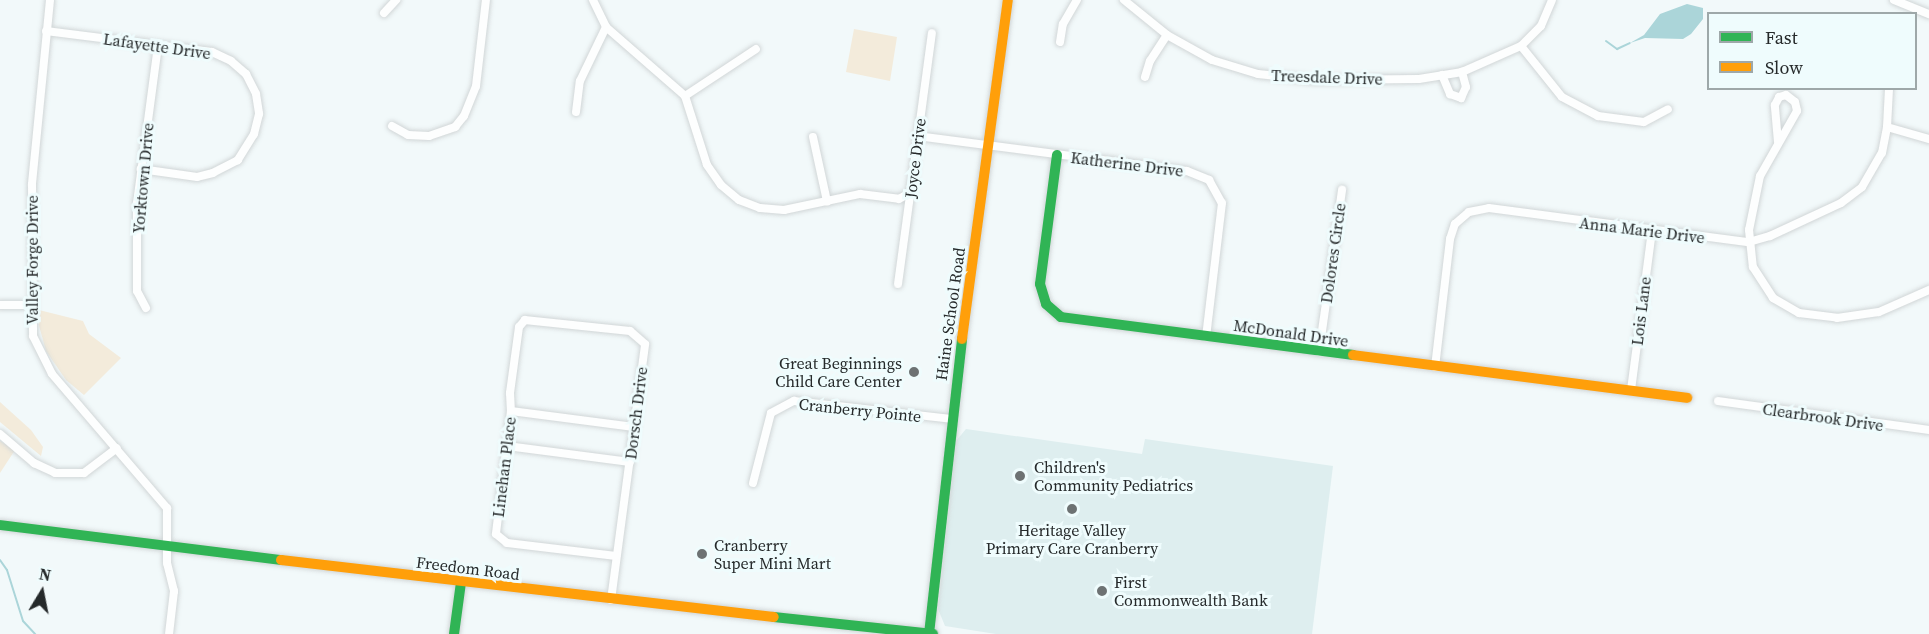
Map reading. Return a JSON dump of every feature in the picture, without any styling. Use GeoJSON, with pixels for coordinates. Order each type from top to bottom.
{"type":"FeatureCollection","features":[{"type":"Feature","properties":{"kind":"street","name":"Valley Forge Drive"},"geometry":{"type":"LineString","coordinates":[[50,0],[35,130],[30,305],[33,336],[44,360],[167,508],[166,545],[174,591],[169,634]]}},
{"type":"Feature","properties":{"kind":"street"},"geometry":{"type":"LineString","coordinates":[[384,13],[396,0]]}},
{"type":"Feature","properties":{"kind":"street"},"geometry":{"type":"LineString","coordinates":[[392,126],[408,135],[429,136],[454,127],[464,116],[476,86],[486,0]]}},
{"type":"Feature","properties":{"kind":"street"},"geometry":{"type":"LineString","coordinates":[[593,0],[606,27],[685,96],[707,165],[728,192],[749,205],[772,210],[860,194],[899,199],[911,192]]}},
{"type":"Feature","properties":{"kind":"street","name":"Haine School Road"},"geometry":{"type":"LineString","coordinates":[[930,634],[951,419],[1008,0]]}},
{"type":"Feature","properties":{"kind":"street"},"geometry":{"type":"LineString","coordinates":[[1060,42],[1063,24],[1077,0]]}},
{"type":"Feature","properties":{"kind":"street","name":"Treesdale Drive"},"geometry":{"type":"LineString","coordinates":[[1124,0],[1167,35],[1212,60],[1275,76],[1323,80],[1442,75],[1462,72],[1521,46],[1540,27],[1552,0]]}},
{"type":"Feature","properties":{"kind":"street"},"geometry":{"type":"LineString","coordinates":[[1894,0],[1911,10],[1929,14]]}},
{"type":"Feature","properties":{"kind":"street"},"geometry":{"type":"LineString","coordinates":[[576,112],[580,81],[606,27]]}},
{"type":"Feature","properties":{"kind":"street","name":"Lafayette Drive"},"geometry":{"type":"LineString","coordinates":[[46,31],[212,52],[231,61],[252,84],[258,114],[244,152],[220,170],[197,177],[141,169]]}},
{"type":"Feature","properties":{"kind":"street","name":"Joyce Drive"},"geometry":{"type":"LineString","coordinates":[[898,284],[932,33]]}},
{"type":"Feature","properties":{"kind":"street"},"geometry":{"type":"LineString","coordinates":[[1145,77],[1150,61],[1167,35]]}},
{"type":"Feature","properties":{"kind":"street","name":"Yorktown Drive"},"geometry":{"type":"LineString","coordinates":[[146,308],[137,291],[141,169],[158,45]]}},
{"type":"Feature","properties":{"kind":"street"},"geometry":{"type":"LineString","coordinates":[[1521,46],[1562,97],[1598,116],[1644,122],[1668,109]]}},
{"type":"Feature","properties":{"kind":"street"},"geometry":{"type":"LineString","coordinates":[[685,96],[756,49]]}},
{"type":"Feature","properties":{"kind":"street"},"geometry":{"type":"LineString","coordinates":[[1442,75],[1450,94],[1461,98],[1466,87],[1462,72]]}},
{"type":"Feature","properties":{"kind":"street","name":"Anna Marie Drive"},"geometry":{"type":"LineString","coordinates":[[1435,367],[1450,239],[1455,224],[1469,212],[1489,208],[1749,242],[1805,222],[1850,197],[1878,164],[1887,128],[1889,90]]}},
{"type":"Feature","properties":{"kind":"street"},"geometry":{"type":"LineString","coordinates":[[1779,142],[1775,105],[1779,97],[1786,95],[1795,102],[1797,111],[1758,181],[1749,242],[1753,267],[1765,289],[1799,313],[1824,318],[1858,316],[1892,308],[1929,290]]}},
{"type":"Feature","properties":{"kind":"street"},"geometry":{"type":"LineString","coordinates":[[1887,128],[1929,139]]}},
{"type":"Feature","properties":{"kind":"street","name":"Katherine Drive"},"geometry":{"type":"LineString","coordinates":[[917,136],[1187,171],[1201,175],[1216,186],[1222,203],[1206,337]]}},
{"type":"Feature","properties":{"kind":"street"},"geometry":{"type":"LineString","coordinates":[[813,137],[828,201]]}},
{"type":"Feature","properties":{"kind":"street","name":"McDonald Drive"},"geometry":{"type":"LineString","coordinates":[[1057,155],[1040,273],[1046,304],[1061,317],[1075,321],[1687,398]]}},
{"type":"Feature","properties":{"kind":"street","name":"Dolores Circle"},"geometry":{"type":"LineString","coordinates":[[1319,352],[1342,190]]}},
{"type":"Feature","properties":{"kind":"street","name":"Lois Lane"},"geometry":{"type":"LineString","coordinates":[[1631,390],[1652,231]]}},
{"type":"Feature","properties":{"kind":"street"},"geometry":{"type":"LineString","coordinates":[[0,305],[30,305]]}},
{"type":"Feature","properties":{"kind":"street","name":"Linehan Place"},"geometry":{"type":"LineString","coordinates":[[531,319],[519,327],[496,534],[501,541],[616,556]]}},
{"type":"Feature","properties":{"kind":"street","name":"Dorsch Drive"},"geometry":{"type":"LineString","coordinates":[[531,319],[639,335],[645,344],[611,600]]}},
{"type":"Feature","properties":{"kind":"street","name":"Cranberry Pointe"},"geometry":{"type":"LineString","coordinates":[[753,483],[771,413],[795,401],[951,419]]}},
{"type":"Feature","properties":{"kind":"street","name":"Clearbrook Drive"},"geometry":{"type":"LineString","coordinates":[[1718,401],[1929,430]]}},
{"type":"Feature","properties":{"kind":"street"},"geometry":{"type":"LineString","coordinates":[[511,411],[634,427]]}},
{"type":"Feature","properties":{"kind":"street"},"geometry":{"type":"LineString","coordinates":[[0,434],[34,463],[55,473],[84,473],[117,448]]}},
{"type":"Feature","properties":{"kind":"street"},"geometry":{"type":"LineString","coordinates":[[507,446],[630,462]]}},
{"type":"Feature","properties":{"kind":"street","name":"Freedom Road"},"geometry":{"type":"LineString","coordinates":[[0,525],[611,600],[930,634]]}},
{"type":"Feature","properties":{"kind":"street"},"geometry":{"type":"LineString","coordinates":[[454,634],[461,582]]}},
{"type":"Feature","properties":{"kind":"shaded area"},"geometry":{"type":"Polygon","coordinates":[[[854,29],[897,37],[890,81],[846,72],[854,29]]]}},
{"type":"Feature","properties":{"kind":"shaded area"},"geometry":{"type":"Polygon","coordinates":[[[39,310],[83,321],[89,334],[121,358],[84,395],[66,380],[46,351],[38,322],[39,310]]]}},
{"type":"Feature","properties":{"kind":"shaded area"},"geometry":{"type":"Polygon","coordinates":[[[0,402],[31,430],[43,447],[41,456],[0,422],[0,402]]]}},
{"type":"Feature","properties":{"kind":"shaded area"},"geometry":{"type":"Polygon","coordinates":[[[966,429],[1142,454],[1145,439],[1333,466],[1312,634],[996,634],[945,626],[938,609],[956,441],[966,429]]]}},
{"type":"Feature","properties":{"kind":"shaded area"},"geometry":{"type":"Polygon","coordinates":[[[0,441],[15,450],[0,473],[0,441]]]}},
{"type":"Feature","properties":{"kind":"water"},"geometry":{"type":"Polygon","coordinates":[[[1687,4],[1703,8],[1703,19],[1691,34],[1683,39],[1645,38],[1630,43],[1644,35],[1660,14],[1687,4]]]}},
{"type":"Feature","properties":{"kind":"waterway"},"geometry":{"type":"LineString","coordinates":[[1606,41],[1617,49],[1630,43]]}},
{"type":"Feature","properties":{"kind":"waterway"},"geometry":{"type":"LineString","coordinates":[[0,560],[7,570],[23,621],[35,634]]}},
{"type":"Feature","properties":{"kind":"traffic: fast"},"geometry":{"type":"LineString","coordinates":[[1057,155],[1040,284],[1046,304],[1061,317],[1353,355]]}},
{"type":"Feature","properties":{"kind":"traffic: fast"},"geometry":{"type":"LineString","coordinates":[[929,634],[962,339]]}},
{"type":"Feature","properties":{"kind":"traffic: fast"},"geometry":{"type":"LineString","coordinates":[[0,525],[281,560]]}},
{"type":"Feature","properties":{"kind":"traffic: fast"},"geometry":{"type":"LineString","coordinates":[[454,634],[461,582]]}},
{"type":"Feature","properties":{"kind":"traffic: fast"},"geometry":{"type":"LineString","coordinates":[[774,617],[933,634]]}},
{"type":"Feature","properties":{"kind":"traffic: slow"},"geometry":{"type":"LineString","coordinates":[[962,339],[1008,0]]}},
{"type":"Feature","properties":{"kind":"traffic: slow"},"geometry":{"type":"LineString","coordinates":[[1353,355],[1687,398]]}},
{"type":"Feature","properties":{"kind":"traffic: slow"},"geometry":{"type":"LineString","coordinates":[[281,560],[774,617]]}},
{"type":"Feature","properties":{"kind":"place","name":"Great Beginnings Child Care Center"},"geometry":{"type":"Point","coordinates":[914,372]}},
{"type":"Feature","properties":{"kind":"place","name":"Children's Community Pediatrics"},"geometry":{"type":"Point","coordinates":[1020,476]}},
{"type":"Feature","properties":{"kind":"place","name":"Heritage Valley Primary Care Cranberry"},"geometry":{"type":"Point","coordinates":[1072,509]}},
{"type":"Feature","properties":{"kind":"place","name":"Cranberry Super Mini Mart"},"geometry":{"type":"Point","coordinates":[702,554]}},
{"type":"Feature","properties":{"kind":"place","name":"First Commonwealth Bank"},"geometry":{"type":"Point","coordinates":[1102,591]}}]}
